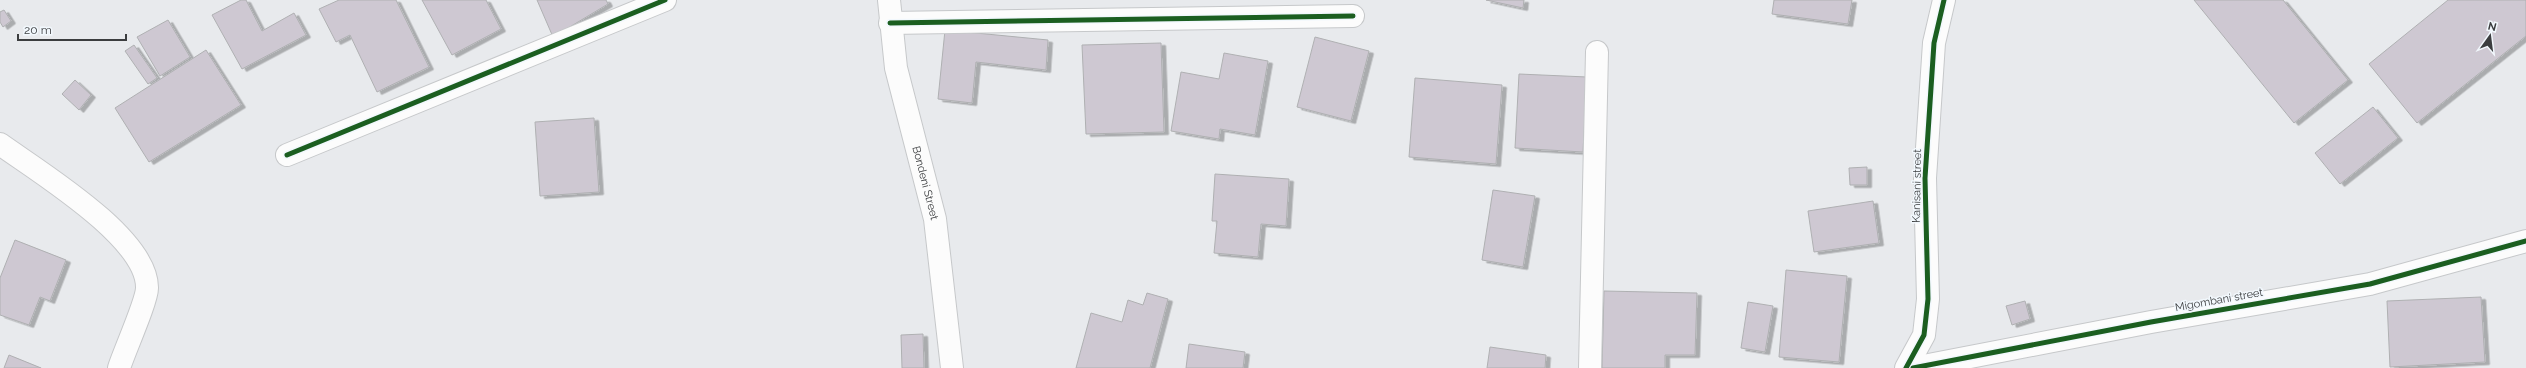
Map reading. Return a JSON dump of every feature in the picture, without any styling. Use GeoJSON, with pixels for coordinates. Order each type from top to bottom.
{"type":"FeatureCollection","features":[{"type":"Feature","properties":{"kind":"street"},"geometry":{"type":"LineString","coordinates":[[287,155],[665,0]]}},
{"type":"Feature","properties":{"kind":"street","name":"Bondeni Street"},"geometry":{"type":"LineString","coordinates":[[889,0],[890,23],[896,68],[935,219],[952,368]]}},
{"type":"Feature","properties":{"kind":"street","name":"Kanisani street"},"geometry":{"type":"LineString","coordinates":[[1906,368],[1924,335],[1928,299],[1925,178],[1934,43],[1944,0]]}},
{"type":"Feature","properties":{"kind":"street"},"geometry":{"type":"LineString","coordinates":[[890,23],[1353,16]]}},
{"type":"Feature","properties":{"kind":"street"},"geometry":{"type":"LineString","coordinates":[[1590,368],[1597,52]]}},
{"type":"Feature","properties":{"kind":"street"},"geometry":{"type":"LineString","coordinates":[[0,144],[111,225],[145,270],[147,291],[118,368]]}},
{"type":"Feature","properties":{"kind":"street","name":"Migombani street"},"geometry":{"type":"LineString","coordinates":[[1913,368],[2152,322],[2370,284],[2526,241]]}},
{"type":"Feature","properties":{"kind":"building"},"geometry":{"type":"Polygon","coordinates":[[[241,0],[246,0],[262,31],[294,13],[306,35],[242,69],[212,15],[241,0]]]}},
{"type":"Feature","properties":{"kind":"building"},"geometry":{"type":"Polygon","coordinates":[[[339,0],[396,0],[429,67],[377,92],[350,35],[336,42],[319,9],[339,0]]]}},
{"type":"Feature","properties":{"kind":"building"},"geometry":{"type":"Polygon","coordinates":[[[422,0],[486,0],[501,29],[452,55],[422,0]]]}},
{"type":"Feature","properties":{"kind":"building"},"geometry":{"type":"Polygon","coordinates":[[[537,0],[606,0],[608,4],[553,37],[537,0]]]}},
{"type":"Feature","properties":{"kind":"building"},"geometry":{"type":"Polygon","coordinates":[[[1486,0],[1524,0],[1523,8],[1486,0]]]}},
{"type":"Feature","properties":{"kind":"building"},"geometry":{"type":"Polygon","coordinates":[[[1774,0],[1852,0],[1848,24],[1772,14],[1774,0]]]}},
{"type":"Feature","properties":{"kind":"building"},"geometry":{"type":"Polygon","coordinates":[[[2194,0],[2283,0],[2348,80],[2294,123],[2194,0]]]}},
{"type":"Feature","properties":{"kind":"building"},"geometry":{"type":"Polygon","coordinates":[[[2448,0],[2526,0],[2526,36],[2417,123],[2369,64],[2448,0]]]}},
{"type":"Feature","properties":{"kind":"building"},"geometry":{"type":"Polygon","coordinates":[[[4,10],[11,21],[3,27],[0,22],[0,12],[4,10]]]}},
{"type":"Feature","properties":{"kind":"building"},"geometry":{"type":"Polygon","coordinates":[[[168,20],[190,57],[160,76],[137,37],[168,20]]]}},
{"type":"Feature","properties":{"kind":"building"},"geometry":{"type":"Polygon","coordinates":[[[945,30],[1048,40],[1046,70],[976,62],[972,103],[938,99],[945,30]]]}},
{"type":"Feature","properties":{"kind":"building"},"geometry":{"type":"Polygon","coordinates":[[[1315,37],[1369,51],[1351,121],[1297,107],[1315,37]]]}},
{"type":"Feature","properties":{"kind":"building"},"geometry":{"type":"Polygon","coordinates":[[[1161,43],[1164,132],[1086,134],[1082,45],[1161,43]]]}},
{"type":"Feature","properties":{"kind":"building"},"geometry":{"type":"Polygon","coordinates":[[[134,45],[157,78],[148,84],[125,51],[134,45]]]}},
{"type":"Feature","properties":{"kind":"building"},"geometry":{"type":"Polygon","coordinates":[[[206,50],[241,105],[149,162],[115,108],[206,50]]]}},
{"type":"Feature","properties":{"kind":"building"},"geometry":{"type":"Polygon","coordinates":[[[1224,53],[1268,61],[1255,135],[1220,129],[1219,139],[1171,131],[1181,72],[1219,79],[1224,53]]]}},
{"type":"Feature","properties":{"kind":"building"},"geometry":{"type":"Polygon","coordinates":[[[1519,74],[1587,77],[1583,152],[1515,148],[1519,74]]]}},
{"type":"Feature","properties":{"kind":"building"},"geometry":{"type":"Polygon","coordinates":[[[1415,78],[1502,85],[1496,164],[1409,157],[1415,78]]]}},
{"type":"Feature","properties":{"kind":"building"},"geometry":{"type":"Polygon","coordinates":[[[75,80],[91,95],[79,110],[62,94],[75,80]]]}},
{"type":"Feature","properties":{"kind":"building"},"geometry":{"type":"Polygon","coordinates":[[[2373,107],[2398,138],[2340,184],[2315,153],[2373,107]]]}},
{"type":"Feature","properties":{"kind":"building"},"geometry":{"type":"Polygon","coordinates":[[[594,118],[599,192],[540,196],[535,122],[594,118]]]}},
{"type":"Feature","properties":{"kind":"building"},"geometry":{"type":"Polygon","coordinates":[[[1867,167],[1867,185],[1850,185],[1849,168],[1867,167]]]}},
{"type":"Feature","properties":{"kind":"building"},"geometry":{"type":"Polygon","coordinates":[[[1215,174],[1289,179],[1286,226],[1261,224],[1258,257],[1214,253],[1217,221],[1212,221],[1215,174]]]}},
{"type":"Feature","properties":{"kind":"building"},"geometry":{"type":"Polygon","coordinates":[[[1493,190],[1535,196],[1523,267],[1482,260],[1493,190]]]}},
{"type":"Feature","properties":{"kind":"building"},"geometry":{"type":"Polygon","coordinates":[[[1873,201],[1879,243],[1814,252],[1808,211],[1873,201]]]}},
{"type":"Feature","properties":{"kind":"building"},"geometry":{"type":"Polygon","coordinates":[[[15,240],[66,260],[50,301],[40,297],[29,325],[0,315],[0,278],[15,240]]]}},
{"type":"Feature","properties":{"kind":"building"},"geometry":{"type":"Polygon","coordinates":[[[1786,270],[1847,276],[1839,362],[1779,357],[1786,270]]]}},
{"type":"Feature","properties":{"kind":"building"},"geometry":{"type":"Polygon","coordinates":[[[1604,291],[1697,293],[1695,355],[1665,355],[1665,368],[1602,368],[1604,291]]]}},
{"type":"Feature","properties":{"kind":"building"},"geometry":{"type":"Polygon","coordinates":[[[1147,293],[1168,299],[1150,368],[1076,368],[1091,313],[1122,322],[1128,300],[1143,305],[1147,293]]]}},
{"type":"Feature","properties":{"kind":"building"},"geometry":{"type":"Polygon","coordinates":[[[2481,297],[2485,362],[2390,367],[2387,301],[2481,297]]]}},
{"type":"Feature","properties":{"kind":"building"},"geometry":{"type":"Polygon","coordinates":[[[2025,301],[2030,319],[2012,325],[2006,306],[2025,301]]]}},
{"type":"Feature","properties":{"kind":"building"},"geometry":{"type":"Polygon","coordinates":[[[1748,302],[1773,306],[1765,352],[1741,348],[1748,302]]]}},
{"type":"Feature","properties":{"kind":"building"},"geometry":{"type":"Polygon","coordinates":[[[923,334],[924,368],[902,368],[901,335],[923,334]]]}},
{"type":"Feature","properties":{"kind":"building"},"geometry":{"type":"Polygon","coordinates":[[[1189,344],[1245,352],[1243,368],[1186,368],[1189,344]]]}},
{"type":"Feature","properties":{"kind":"building"},"geometry":{"type":"Polygon","coordinates":[[[1490,347],[1546,355],[1545,368],[1487,368],[1490,347]]]}},
{"type":"Feature","properties":{"kind":"building"},"geometry":{"type":"Polygon","coordinates":[[[9,355],[41,368],[4,368],[9,355]]]}},
{"type":"Feature","properties":{"kind":"cycle path"},"geometry":{"type":"LineString","coordinates":[[287,155],[665,0]]}},
{"type":"Feature","properties":{"kind":"cycle path"},"geometry":{"type":"LineString","coordinates":[[1906,368],[1924,335],[1928,299],[1925,178],[1934,43],[1944,0]]}},
{"type":"Feature","properties":{"kind":"cycle path"},"geometry":{"type":"LineString","coordinates":[[890,23],[1353,16]]}},
{"type":"Feature","properties":{"kind":"cycle path"},"geometry":{"type":"LineString","coordinates":[[1913,368],[2151,322],[2370,284],[2526,241]]}}]}
